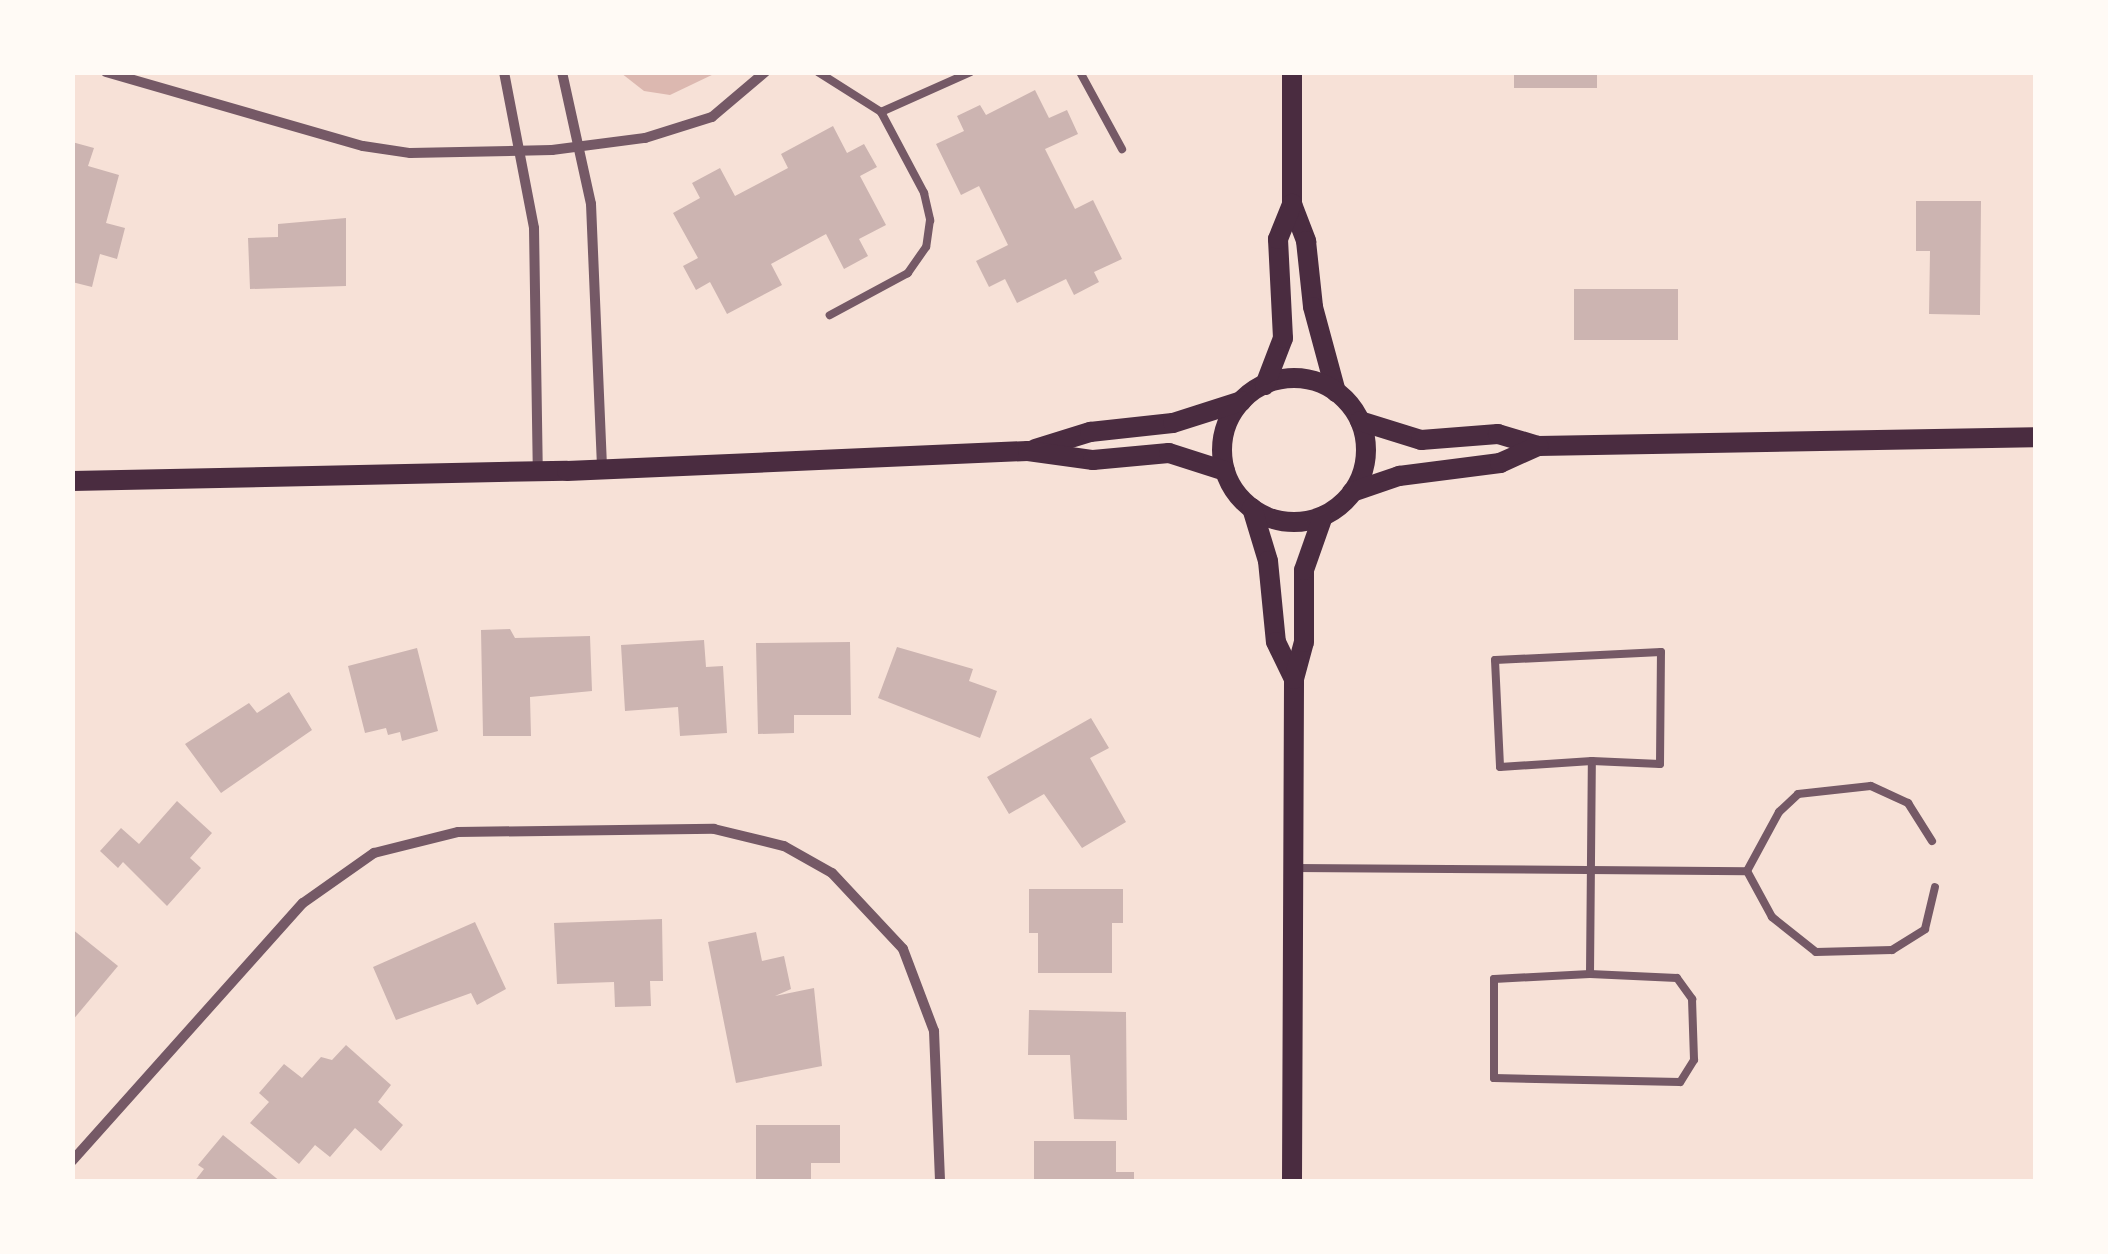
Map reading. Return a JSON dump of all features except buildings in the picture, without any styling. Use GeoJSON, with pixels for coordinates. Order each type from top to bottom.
{"type":"FeatureCollection","features":[{"type":"Feature","properties":{"kind":"main road"},"geometry":{"type":"LineString","coordinates":[[1292,72],[1292,204],[1306,241],[1313,308],[1336,392],[1360,421],[1366,458],[1352,492]]}},
{"type":"Feature","properties":{"kind":"main road"},"geometry":{"type":"LineString","coordinates":[[1265,385],[1283,338],[1278,240],[1292,204]]}},
{"type":"Feature","properties":{"kind":"main road"},"geometry":{"type":"LineString","coordinates":[[1028,451],[1090,432],[1173,423],[1242,401],[1265,385],[1302,379],[1336,392]]}},
{"type":"Feature","properties":{"kind":"main road"},"geometry":{"type":"LineString","coordinates":[[1242,401],[1224,434],[1225,471],[1252,508],[1268,561],[1276,642],[1294,679]]}},
{"type":"Feature","properties":{"kind":"main road"},"geometry":{"type":"LineString","coordinates":[[1360,421],[1421,440],[1498,434],[1538,446],[2036,437]]}},
{"type":"Feature","properties":{"kind":"main road"},"geometry":{"type":"LineString","coordinates":[[1252,508],[1286,522],[1323,516],[1352,492],[1400,476],[1500,463],[1538,446]]}},
{"type":"Feature","properties":{"kind":"main road"},"geometry":{"type":"LineString","coordinates":[[72,481],[602,470],[1028,451],[1093,460],[1169,453],[1225,471]]}},
{"type":"Feature","properties":{"kind":"main road"},"geometry":{"type":"LineString","coordinates":[[1292,1182],[1294,679],[1304,642],[1304,570],[1323,516]]}},
{"type":"Feature","properties":{"kind":"street"},"geometry":{"type":"LineString","coordinates":[[106,72],[132,76],[363,146],[410,152],[552,150],[690,127],[712,117],[765,72]]}},
{"type":"Feature","properties":{"kind":"street"},"geometry":{"type":"LineString","coordinates":[[504,72],[534,228],[538,472]]}},
{"type":"Feature","properties":{"kind":"street"},"geometry":{"type":"LineString","coordinates":[[562,72],[591,204],[602,470]]}},
{"type":"Feature","properties":{"kind":"street"},"geometry":{"type":"LineString","coordinates":[[72,1160],[304,903],[359,862],[424,837],[714,829],[798,854],[832,872],[871,909],[902,949],[930,1014],[940,1084],[940,1182]]}},
{"type":"Feature","properties":{"kind":"lane"},"geometry":{"type":"LineString","coordinates":[[818,72],[881,112],[924,193],[929,236],[908,273],[830,315]]}},
{"type":"Feature","properties":{"kind":"lane"},"geometry":{"type":"LineString","coordinates":[[881,112],[971,72]]}},
{"type":"Feature","properties":{"kind":"lane"},"geometry":{"type":"LineString","coordinates":[[1080,72],[1122,150]]}},
{"type":"Feature","properties":{"kind":"lane"},"geometry":{"type":"LineString","coordinates":[[1660,652],[1660,764],[1592,761],[1500,767],[1495,660],[1660,652]]}},
{"type":"Feature","properties":{"kind":"lane"},"geometry":{"type":"LineString","coordinates":[[1590,974],[1592,761]]}},
{"type":"Feature","properties":{"kind":"lane"},"geometry":{"type":"LineString","coordinates":[[1747,871],[1779,812],[1798,794],[1871,786],[1908,802],[1932,841]]}},
{"type":"Feature","properties":{"kind":"lane"},"geometry":{"type":"LineString","coordinates":[[1294,868],[1747,871]]}},
{"type":"Feature","properties":{"kind":"lane"},"geometry":{"type":"LineString","coordinates":[[1747,871],[1772,918],[1816,952],[1892,950],[1925,929],[1934,887]]}},
{"type":"Feature","properties":{"kind":"lane"},"geometry":{"type":"LineString","coordinates":[[1590,974],[1677,978],[1692,999],[1694,1060],[1680,1082],[1494,1078],[1494,979],[1590,974]]}},
{"type":"Feature","properties":{"kind":"shaded area"},"geometry":{"type":"Polygon","coordinates":[[[621,73],[716,73],[670,95],[644,91],[621,73]]]}}]}
